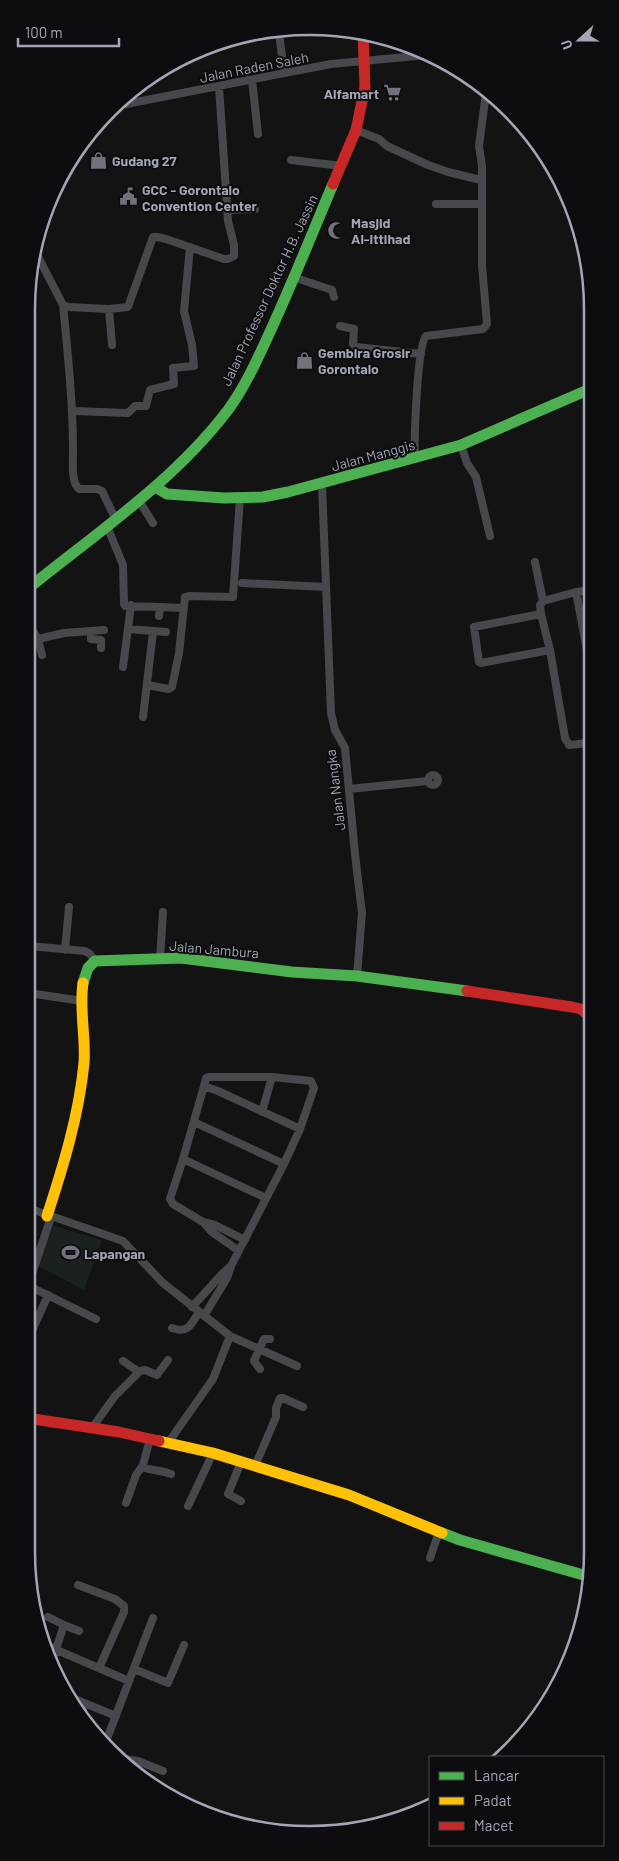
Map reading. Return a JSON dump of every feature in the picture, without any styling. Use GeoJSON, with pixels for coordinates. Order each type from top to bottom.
{"type":"FeatureCollection","features":[{"type":"Feature","properties":{"kind":"main road","name":"Jalan Professor Doktor H.B. Jassin"},"geometry":{"type":"LineString","coordinates":[[363,40],[366,64]]}},
{"type":"Feature","properties":{"kind":"main road","name":"Jalan Professor Doktor H.B. Jassin"},"geometry":{"type":"LineString","coordinates":[[35,583],[155,487],[207,435],[228,410],[246,383],[342,166],[356,130],[363,103],[367,41]]}},
{"type":"Feature","properties":{"kind":"main road","name":"Jalan Manggis"},"geometry":{"type":"LineString","coordinates":[[155,487],[167,494],[240,498],[263,497],[322,484],[461,445],[584,392]]}},
{"type":"Feature","properties":{"kind":"main road","name":"Jalan Jambura"},"geometry":{"type":"LineString","coordinates":[[95,961],[181,958],[292,972],[357,976],[441,986],[572,1007],[584,1012]]}},
{"type":"Feature","properties":{"kind":"main road"},"geometry":{"type":"LineString","coordinates":[[49,1217],[64,1162],[82,1079],[84,1054],[82,1001],[86,974],[90,964],[95,961]]}},
{"type":"Feature","properties":{"kind":"main road"},"geometry":{"type":"LineString","coordinates":[[35,1419],[168,1442],[214,1453],[349,1496],[474,1545],[583,1575]]}},
{"type":"Feature","properties":{"kind":"street"},"geometry":{"type":"LineString","coordinates":[[280,37],[284,73]]}},
{"type":"Feature","properties":{"kind":"street","name":"Jalan Raden Saleh"},"geometry":{"type":"LineString","coordinates":[[128,104],[284,73],[416,56]]}},
{"type":"Feature","properties":{"kind":"street"},"geometry":{"type":"LineString","coordinates":[[252,80],[258,134]]}},
{"type":"Feature","properties":{"kind":"street"},"geometry":{"type":"LineString","coordinates":[[63,306],[124,308],[130,305],[153,238],[157,237],[224,259],[234,256],[235,250],[228,222],[219,86]]}},
{"type":"Feature","properties":{"kind":"street"},"geometry":{"type":"LineString","coordinates":[[414,459],[423,340],[426,336],[478,330],[487,327],[482,264],[482,166],[479,146],[485,99]]}},
{"type":"Feature","properties":{"kind":"street"},"geometry":{"type":"LineString","coordinates":[[356,130],[379,139],[387,146],[428,165],[481,180]]}},
{"type":"Feature","properties":{"kind":"street"},"geometry":{"type":"LineString","coordinates":[[290,160],[342,166]]}},
{"type":"Feature","properties":{"kind":"street"},"geometry":{"type":"LineString","coordinates":[[436,204],[482,204]]}},
{"type":"Feature","properties":{"kind":"street"},"geometry":{"type":"LineString","coordinates":[[228,210],[255,209]]}},
{"type":"Feature","properties":{"kind":"street"},"geometry":{"type":"LineString","coordinates":[[73,411],[128,413],[135,406],[146,406],[150,390],[174,384],[173,368],[194,366],[192,345],[184,311],[190,247]]}},
{"type":"Feature","properties":{"kind":"street"},"geometry":{"type":"LineString","coordinates":[[39,260],[63,306],[73,411],[75,485],[79,489],[97,489],[102,491],[123,565],[124,604],[125,606],[184,608]]}},
{"type":"Feature","properties":{"kind":"street"},"geometry":{"type":"LineString","coordinates":[[293,278],[332,290],[334,297]]}},
{"type":"Feature","properties":{"kind":"street"},"geometry":{"type":"LineString","coordinates":[[109,308],[112,346]]}},
{"type":"Feature","properties":{"kind":"street"},"geometry":{"type":"LineString","coordinates":[[340,326],[354,330],[353,344],[356,347],[421,354]]}},
{"type":"Feature","properties":{"kind":"street"},"geometry":{"type":"LineString","coordinates":[[461,445],[467,463],[476,477],[490,536]]}},
{"type":"Feature","properties":{"kind":"street","name":"Jalan Nangka"},"geometry":{"type":"LineString","coordinates":[[322,484],[331,713],[335,730],[345,748],[362,913],[357,976]]}},
{"type":"Feature","properties":{"kind":"street"},"geometry":{"type":"LineString","coordinates":[[147,685],[172,688],[179,653],[185,597],[233,597],[240,498]]}},
{"type":"Feature","properties":{"kind":"street"},"geometry":{"type":"LineString","coordinates":[[139,500],[153,524]]}},
{"type":"Feature","properties":{"kind":"street"},"geometry":{"type":"LineString","coordinates":[[535,562],[543,601],[540,605],[541,614],[550,650],[567,742],[572,746],[584,744]]}},
{"type":"Feature","properties":{"kind":"street"},"geometry":{"type":"LineString","coordinates":[[242,583],[326,587]]}},
{"type":"Feature","properties":{"kind":"street"},"geometry":{"type":"LineString","coordinates":[[543,601],[584,591]]}},
{"type":"Feature","properties":{"kind":"street"},"geometry":{"type":"LineString","coordinates":[[576,592],[584,634]]}},
{"type":"Feature","properties":{"kind":"street"},"geometry":{"type":"LineString","coordinates":[[123,667],[131,605]]}},
{"type":"Feature","properties":{"kind":"street"},"geometry":{"type":"LineString","coordinates":[[159,616],[160,607]]}},
{"type":"Feature","properties":{"kind":"street"},"geometry":{"type":"LineString","coordinates":[[541,614],[474,627],[480,662],[550,650]]}},
{"type":"Feature","properties":{"kind":"street"},"geometry":{"type":"LineString","coordinates":[[129,629],[166,632]]}},
{"type":"Feature","properties":{"kind":"street"},"geometry":{"type":"LineString","coordinates":[[38,639],[64,633],[104,630]]}},
{"type":"Feature","properties":{"kind":"street"},"geometry":{"type":"LineString","coordinates":[[91,631],[91,639],[101,640],[101,648]]}},
{"type":"Feature","properties":{"kind":"street"},"geometry":{"type":"LineString","coordinates":[[143,718],[152,632]]}},
{"type":"Feature","properties":{"kind":"street"},"geometry":{"type":"LineString","coordinates":[[35,634],[42,655]]}},
{"type":"Feature","properties":{"kind":"street"},"geometry":{"type":"LineString","coordinates":[[349,789],[428,781]]}},
{"type":"Feature","properties":{"kind":"street"},"geometry":{"type":"LineString","coordinates":[[65,950],[69,907]]}},
{"type":"Feature","properties":{"kind":"street"},"geometry":{"type":"LineString","coordinates":[[160,960],[163,912]]}},
{"type":"Feature","properties":{"kind":"street"},"geometry":{"type":"LineString","coordinates":[[35,947],[85,951],[95,961]]}},
{"type":"Feature","properties":{"kind":"street"},"geometry":{"type":"LineString","coordinates":[[35,994],[82,1001]]}},
{"type":"Feature","properties":{"kind":"street"},"geometry":{"type":"LineString","coordinates":[[262,1112],[272,1077]]}},
{"type":"Feature","properties":{"kind":"street"},"geometry":{"type":"LineString","coordinates":[[172,1328],[182,1331],[186,1330],[227,1278],[231,1266],[245,1240],[284,1164],[300,1130],[314,1088],[312,1082],[308,1080],[272,1077],[206,1078],[170,1198],[173,1204],[203,1222],[212,1232],[239,1251]]}},
{"type":"Feature","properties":{"kind":"street"},"geometry":{"type":"LineString","coordinates":[[204,1086],[300,1130]]}},
{"type":"Feature","properties":{"kind":"street"},"geometry":{"type":"LineString","coordinates":[[194,1122],[284,1164]]}},
{"type":"Feature","properties":{"kind":"street"},"geometry":{"type":"LineString","coordinates":[[183,1159],[266,1198]]}},
{"type":"Feature","properties":{"kind":"street"},"geometry":{"type":"LineString","coordinates":[[35,1211],[123,1241],[163,1283],[230,1336],[297,1366]]}},
{"type":"Feature","properties":{"kind":"street"},"geometry":{"type":"LineString","coordinates":[[35,1263],[49,1217]]}},
{"type":"Feature","properties":{"kind":"street"},"geometry":{"type":"LineString","coordinates":[[203,1222],[215,1224],[245,1240]]}},
{"type":"Feature","properties":{"kind":"street"},"geometry":{"type":"LineString","coordinates":[[229,1243],[234,1234]]}},
{"type":"Feature","properties":{"kind":"street"},"geometry":{"type":"LineString","coordinates":[[199,1312],[222,1274],[231,1266]]}},
{"type":"Feature","properties":{"kind":"street"},"geometry":{"type":"LineString","coordinates":[[35,1289],[96,1319]]}},
{"type":"Feature","properties":{"kind":"street"},"geometry":{"type":"LineString","coordinates":[[35,1317],[48,1295]]}},
{"type":"Feature","properties":{"kind":"street"},"geometry":{"type":"LineString","coordinates":[[168,1442],[213,1379],[230,1336]]}},
{"type":"Feature","properties":{"kind":"street"},"geometry":{"type":"LineString","coordinates":[[260,1369],[254,1362],[258,1349],[264,1339],[270,1339]]}},
{"type":"Feature","properties":{"kind":"street"},"geometry":{"type":"LineString","coordinates":[[92,1428],[115,1396],[139,1372],[142,1370],[157,1375],[168,1360]]}},
{"type":"Feature","properties":{"kind":"street"},"geometry":{"type":"LineString","coordinates":[[124,1361],[139,1372]]}},
{"type":"Feature","properties":{"kind":"street"},"geometry":{"type":"LineString","coordinates":[[255,1466],[276,1417],[276,1408],[280,1398],[303,1407]]}},
{"type":"Feature","properties":{"kind":"street"},"geometry":{"type":"LineString","coordinates":[[126,1503],[136,1475],[142,1468],[150,1439]]}},
{"type":"Feature","properties":{"kind":"street"},"geometry":{"type":"LineString","coordinates":[[188,1506],[214,1453]]}},
{"type":"Feature","properties":{"kind":"street"},"geometry":{"type":"LineString","coordinates":[[241,1462],[228,1494],[241,1501]]}},
{"type":"Feature","properties":{"kind":"street"},"geometry":{"type":"LineString","coordinates":[[142,1468],[155,1472],[161,1470],[171,1474]]}},
{"type":"Feature","properties":{"kind":"street"},"geometry":{"type":"LineString","coordinates":[[430,1558],[439,1532]]}},
{"type":"Feature","properties":{"kind":"street"},"geometry":{"type":"LineString","coordinates":[[78,1585],[115,1599],[124,1606],[124,1612],[99,1668]]}},
{"type":"Feature","properties":{"kind":"street"},"geometry":{"type":"LineString","coordinates":[[48,1617],[79,1631]]}},
{"type":"Feature","properties":{"kind":"street"},"geometry":{"type":"LineString","coordinates":[[108,1737],[153,1618]]}},
{"type":"Feature","properties":{"kind":"street"},"geometry":{"type":"LineString","coordinates":[[55,1653],[64,1625]]}},
{"type":"Feature","properties":{"kind":"street"},"geometry":{"type":"LineString","coordinates":[[134,1669],[168,1683],[184,1645]]}},
{"type":"Feature","properties":{"kind":"street"},"geometry":{"type":"LineString","coordinates":[[53,1649],[129,1681]]}},
{"type":"Feature","properties":{"kind":"street"},"geometry":{"type":"LineString","coordinates":[[79,1701],[116,1716]]}},
{"type":"Feature","properties":{"kind":"street"},"geometry":{"type":"LineString","coordinates":[[132,1760],[163,1772]]}},
{"type":"Feature","properties":{"kind":"shaded area","name":"Lapangan"},"geometry":{"type":"Polygon","coordinates":[[[51,1225],[102,1240],[84,1290],[38,1266],[51,1225]]]}},
{"type":"Feature","properties":{"kind":"traffic: fast"},"geometry":{"type":"LineString","coordinates":[[35,583],[160,483],[207,436],[228,410],[245,383],[264,344],[333,184]]}},
{"type":"Feature","properties":{"kind":"traffic: fast"},"geometry":{"type":"LineString","coordinates":[[155,487],[167,494],[224,498],[263,497],[288,492],[461,445],[584,392]]}},
{"type":"Feature","properties":{"kind":"traffic: fast"},"geometry":{"type":"LineString","coordinates":[[83,983],[88,968],[95,961],[181,958],[292,972],[357,976],[467,991]]}},
{"type":"Feature","properties":{"kind":"traffic: fast"},"geometry":{"type":"LineString","coordinates":[[442,1533],[460,1540],[583,1575]]}},
{"type":"Feature","properties":{"kind":"traffic: slow"},"geometry":{"type":"LineString","coordinates":[[47,1216],[70,1141],[82,1082],[84,1063],[83,983]]}},
{"type":"Feature","properties":{"kind":"traffic: slow"},"geometry":{"type":"LineString","coordinates":[[159,1441],[213,1453],[349,1495],[442,1533]]}},
{"type":"Feature","properties":{"kind":"traffic: jam"},"geometry":{"type":"LineString","coordinates":[[333,184],[356,130],[365,87],[363,40]]}},
{"type":"Feature","properties":{"kind":"traffic: jam"},"geometry":{"type":"LineString","coordinates":[[467,991],[572,1007],[584,1012]]}},
{"type":"Feature","properties":{"kind":"traffic: jam"},"geometry":{"type":"LineString","coordinates":[[35,1419],[119,1432],[159,1441]]}},
{"type":"Feature","properties":{"kind":"place","name":"Alfamart"},"geometry":{"type":"Point","coordinates":[393,93]}},
{"type":"Feature","properties":{"kind":"place","name":"Gudang 27"},"geometry":{"type":"Point","coordinates":[98,160]}},
{"type":"Feature","properties":{"kind":"place","name":"GCC - Gorontalo Convention Center"},"geometry":{"type":"Point","coordinates":[128,197]}},
{"type":"Feature","properties":{"kind":"place","name":"Masjid Al-Ittihad"},"geometry":{"type":"Point","coordinates":[337,230]}},
{"type":"Feature","properties":{"kind":"place","name":"Gembira Grosir Gorontalo"},"geometry":{"type":"Point","coordinates":[304,360]}},
{"type":"Feature","properties":{"kind":"place","name":"Lapangan"},"geometry":{"type":"Point","coordinates":[70,1253]}}]}
